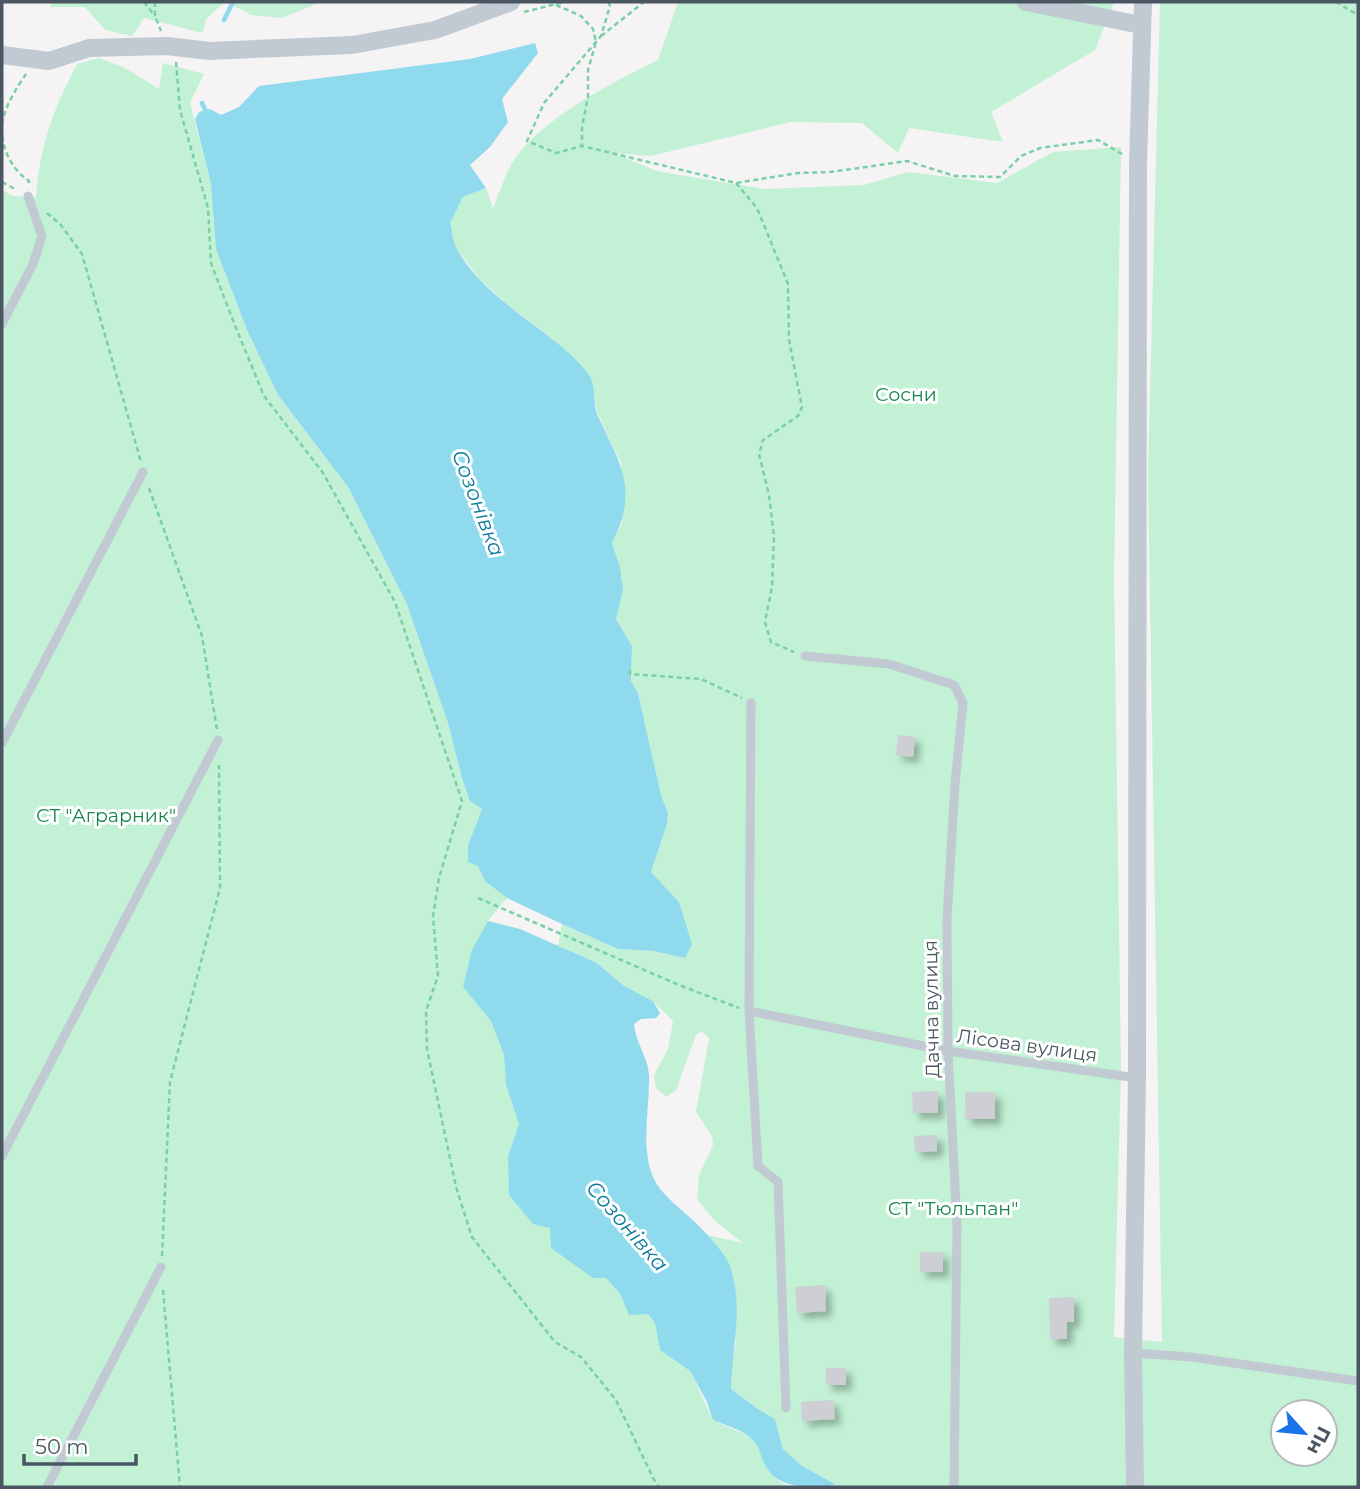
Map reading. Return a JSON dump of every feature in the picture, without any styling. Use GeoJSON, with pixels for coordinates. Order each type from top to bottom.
{"type":"FeatureCollection","features":[{"type":"Feature","properties":{"kind":"street"},"geometry":{"type":"LineString","coordinates":[[2,55],[49,61],[89,48],[167,46],[208,51],[352,45],[435,30],[512,2]]}},
{"type":"Feature","properties":{"kind":"street"},"geometry":{"type":"LineString","coordinates":[[1026,2],[1141,25]]}},
{"type":"Feature","properties":{"kind":"street"},"geometry":{"type":"LineString","coordinates":[[1135,1487],[1133,1353],[1137,1079],[1138,163],[1143,2]]}},
{"type":"Feature","properties":{"kind":"lane"},"geometry":{"type":"LineString","coordinates":[[2,324],[33,264],[42,236],[28,196]]}},
{"type":"Feature","properties":{"kind":"lane"},"geometry":{"type":"LineString","coordinates":[[2,744],[143,472]]}},
{"type":"Feature","properties":{"kind":"lane","name":"Дачна вулиця"},"geometry":{"type":"LineString","coordinates":[[805,656],[889,664],[954,685],[963,703],[947,919],[948,1051],[957,1226],[954,1487]]}},
{"type":"Feature","properties":{"kind":"lane"},"geometry":{"type":"LineString","coordinates":[[751,703],[748,1011],[758,1166],[778,1182],[786,1408]]}},
{"type":"Feature","properties":{"kind":"lane"},"geometry":{"type":"LineString","coordinates":[[2,1156],[218,740]]}},
{"type":"Feature","properties":{"kind":"lane","name":"Лісова вулиця"},"geometry":{"type":"LineString","coordinates":[[748,1011],[948,1051],[1137,1079]]}},
{"type":"Feature","properties":{"kind":"lane"},"geometry":{"type":"LineString","coordinates":[[47,1487],[162,1267]]}},
{"type":"Feature","properties":{"kind":"lane"},"geometry":{"type":"LineString","coordinates":[[1133,1353],[1191,1357],[1358,1381]]}},
{"type":"Feature","properties":{"kind":"path"},"geometry":{"type":"LineString","coordinates":[[144,2],[155,16],[178,65],[180,110],[208,208],[211,263],[234,323],[264,396],[323,473],[395,602],[463,801],[439,878],[433,916],[438,976],[426,1011],[427,1049],[456,1187],[472,1237],[555,1342],[581,1357],[616,1400],[659,1487]]}},
{"type":"Feature","properties":{"kind":"path"},"geometry":{"type":"LineString","coordinates":[[155,2],[155,16]]}},
{"type":"Feature","properties":{"kind":"path"},"geometry":{"type":"LineString","coordinates":[[601,36],[609,4],[613,2]]}},
{"type":"Feature","properties":{"kind":"path"},"geometry":{"type":"LineString","coordinates":[[644,2],[601,36],[544,103],[527,141],[556,153],[582,146],[736,183],[797,173],[831,172],[907,161],[955,176],[1000,177],[1021,156],[1040,148],[1098,140],[1138,163]]}},
{"type":"Feature","properties":{"kind":"path"},"geometry":{"type":"LineString","coordinates":[[1336,2],[1358,15]]}},
{"type":"Feature","properties":{"kind":"path"},"geometry":{"type":"LineString","coordinates":[[556,5],[581,16],[593,29],[596,42],[588,69],[589,97],[582,127],[582,146]]}},
{"type":"Feature","properties":{"kind":"path"},"geometry":{"type":"LineString","coordinates":[[2,122],[17,88],[35,59]]}},
{"type":"Feature","properties":{"kind":"path"},"geometry":{"type":"LineString","coordinates":[[2,108],[4,148],[16,173],[29,181],[28,196]]}},
{"type":"Feature","properties":{"kind":"path"},"geometry":{"type":"LineString","coordinates":[[2,182],[28,196],[60,224],[82,254],[115,363],[143,472],[202,636],[218,740],[220,888],[170,1082],[162,1267],[180,1487]]}},
{"type":"Feature","properties":{"kind":"path"},"geometry":{"type":"LineString","coordinates":[[736,183],[757,208],[788,284],[789,340],[802,407],[797,416],[763,440],[759,454],[769,495],[774,537],[772,587],[765,622],[771,642],[805,656]]}},
{"type":"Feature","properties":{"kind":"path"},"geometry":{"type":"LineString","coordinates":[[630,670],[630,674],[701,679],[751,703]]}},
{"type":"Feature","properties":{"kind":"path"},"geometry":{"type":"LineString","coordinates":[[478,898],[679,985],[748,1011]]}},
{"type":"Feature","properties":{"kind":"green space"},"geometry":{"type":"Polygon","coordinates":[[[52,2],[225,2],[206,19],[203,33],[144,18],[132,36],[105,30],[85,7],[50,7],[52,2]]]}},
{"type":"Feature","properties":{"kind":"green space"},"geometry":{"type":"Polygon","coordinates":[[[227,2],[321,2],[282,18],[251,15],[227,2]]]}},
{"type":"Feature","properties":{"kind":"green space"},"geometry":{"type":"Polygon","coordinates":[[[678,2],[1114,2],[1095,50],[991,112],[1003,142],[909,128],[898,153],[862,123],[791,122],[651,156],[614,153],[656,171],[764,189],[864,185],[908,172],[997,183],[1053,152],[1121,147],[1114,578],[1121,1067],[1114,1337],[1162,1342],[1148,475],[1160,2],[1358,2],[1358,1487],[830,1487],[835,1484],[802,1466],[783,1449],[775,1419],[731,1389],[736,1342],[729,1264],[707,1235],[743,1243],[713,1219],[697,1199],[699,1175],[713,1145],[712,1136],[696,1112],[709,1038],[702,1031],[696,1035],[676,1090],[666,1097],[656,1088],[654,1075],[668,1049],[673,1021],[653,1001],[624,986],[597,963],[558,946],[562,924],[618,949],[653,951],[684,958],[679,902],[651,872],[668,813],[661,795],[638,693],[631,681],[632,646],[616,619],[622,581],[612,543],[622,523],[621,463],[597,412],[590,375],[548,335],[507,304],[479,278],[456,248],[449,223],[463,197],[486,188],[493,208],[510,167],[521,150],[556,119],[619,80],[658,60],[678,2]]]}},
{"type":"Feature","properties":{"kind":"green space","name":"СТ \"Аграрник\""},"geometry":{"type":"Polygon","coordinates":[[[99,58],[125,68],[159,89],[163,63],[204,74],[190,103],[211,184],[216,249],[247,330],[278,395],[348,487],[406,602],[448,723],[462,778],[482,809],[468,845],[486,881],[507,898],[488,921],[463,986],[491,1021],[504,1055],[506,1085],[519,1124],[508,1156],[550,1228],[606,1278],[620,1294],[629,1314],[648,1313],[655,1322],[660,1350],[690,1371],[713,1420],[755,1441],[768,1470],[782,1483],[792,1487],[2,1487],[2,190],[13,196],[36,197],[44,144],[61,97],[77,64],[99,58]]]}},
{"type":"Feature","properties":{"kind":"water"},"geometry":{"type":"Polygon","coordinates":[[[535,43],[538,53],[502,99],[508,122],[490,147],[470,165],[486,188],[463,197],[450,223],[457,249],[469,268],[588,373],[597,414],[619,462],[625,500],[619,528],[612,543],[620,567],[623,590],[616,619],[632,646],[631,681],[638,693],[661,795],[668,813],[651,872],[679,902],[692,944],[685,958],[653,951],[618,949],[507,898],[485,881],[478,866],[468,862],[468,845],[482,809],[470,801],[448,723],[406,602],[348,487],[278,395],[247,330],[216,249],[211,184],[195,119],[199,112],[210,109],[221,115],[239,107],[259,86],[470,59],[535,43]]]}},
{"type":"Feature","properties":{"kind":"water"},"geometry":{"type":"Polygon","coordinates":[[[488,921],[520,929],[597,963],[624,986],[653,1001],[660,1013],[656,1018],[641,1019],[634,1024],[649,1075],[646,1139],[649,1165],[662,1191],[709,1236],[730,1266],[737,1312],[731,1389],[775,1419],[783,1449],[802,1466],[835,1484],[830,1487],[812,1487],[793,1485],[777,1479],[765,1465],[749,1436],[713,1420],[707,1402],[690,1371],[660,1350],[655,1323],[648,1314],[629,1315],[620,1294],[606,1278],[593,1278],[551,1248],[550,1228],[533,1224],[509,1195],[508,1156],[519,1124],[506,1085],[504,1055],[491,1021],[463,987],[472,950],[488,921]]]}},
{"type":"Feature","properties":{"kind":"building"},"geometry":{"type":"Polygon","coordinates":[[[898,735],[915,737],[913,757],[896,755],[898,735]]]}},
{"type":"Feature","properties":{"kind":"building"},"geometry":{"type":"Polygon","coordinates":[[[938,1091],[938,1113],[913,1113],[912,1092],[938,1091]]]}},
{"type":"Feature","properties":{"kind":"building"},"geometry":{"type":"Polygon","coordinates":[[[965,1092],[995,1092],[995,1119],[965,1119],[965,1092]]]}},
{"type":"Feature","properties":{"kind":"building"},"geometry":{"type":"Polygon","coordinates":[[[937,1135],[937,1151],[915,1152],[914,1136],[937,1135]]]}},
{"type":"Feature","properties":{"kind":"building"},"geometry":{"type":"Polygon","coordinates":[[[920,1252],[943,1252],[943,1272],[920,1272],[920,1252]]]}},
{"type":"Feature","properties":{"kind":"building"},"geometry":{"type":"Polygon","coordinates":[[[825,1285],[826,1311],[797,1313],[795,1287],[825,1285]]]}},
{"type":"Feature","properties":{"kind":"building"},"geometry":{"type":"Polygon","coordinates":[[[1074,1297],[1074,1322],[1067,1322],[1067,1339],[1050,1339],[1049,1298],[1074,1297]]]}},
{"type":"Feature","properties":{"kind":"building"},"geometry":{"type":"Polygon","coordinates":[[[826,1368],[846,1368],[846,1385],[826,1385],[826,1368]]]}},
{"type":"Feature","properties":{"kind":"building"},"geometry":{"type":"Polygon","coordinates":[[[833,1400],[835,1419],[802,1421],[801,1402],[833,1400]]]}},
{"type":"Feature","properties":{"kind":"waterway","name":"Созонівка"},"geometry":{"type":"LineString","coordinates":[[224,20],[233,2]]}},
{"type":"Feature","properties":{"kind":"waterway","name":"Созонівка"},"geometry":{"type":"LineString","coordinates":[[202,103],[207,114]]}},
{"type":"Feature","properties":{"kind":"park label","name":"Сосни"},"geometry":{"type":"Point","coordinates":[906,394]}},
{"type":"Feature","properties":{"kind":"park label","name":"СТ \"Тюльпан\""},"geometry":{"type":"Point","coordinates":[953,1208]}}]}
